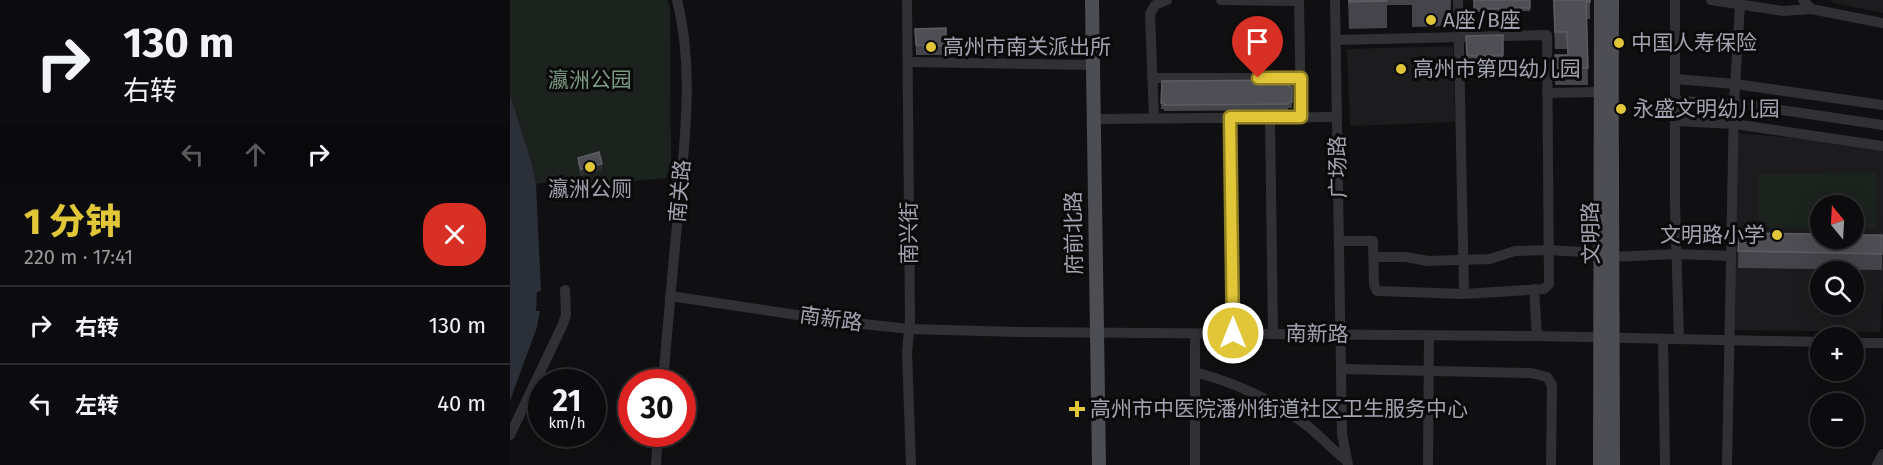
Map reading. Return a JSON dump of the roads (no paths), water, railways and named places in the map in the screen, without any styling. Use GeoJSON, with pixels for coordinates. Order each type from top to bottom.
{"type":"FeatureCollection","features":[{"type":"Feature","properties":{"kind":"main road","name":"府前北路"},"geometry":{"type":"LineString","coordinates":[[1092,0],[1099,465]]}},
{"type":"Feature","properties":{"kind":"main road","name":"文明路"},"geometry":{"type":"LineString","coordinates":[[1600,0],[1607,338],[1613,465]]}},
{"type":"Feature","properties":{"kind":"main road","name":"文明路"},"geometry":{"type":"LineString","coordinates":[[1606,255],[1611,168],[1612,0]]}},
{"type":"Feature","properties":{"kind":"main road","name":"文明路"},"geometry":{"type":"LineString","coordinates":[[1600,465],[1607,338]]}},
{"type":"Feature","properties":{"kind":"street","name":"南关路"},"geometry":{"type":"LineString","coordinates":[[664,369],[686,123],[687,70],[683,23],[677,0]]}},
{"type":"Feature","properties":{"kind":"street"},"geometry":{"type":"LineString","coordinates":[[683,23],[687,0]]}},
{"type":"Feature","properties":{"kind":"street","name":"南兴街"},"geometry":{"type":"LineString","coordinates":[[907,0],[910,329],[907,352],[911,465]]}},
{"type":"Feature","properties":{"kind":"street"},"geometry":{"type":"LineString","coordinates":[[1154,118],[1150,14],[1155,5],[1167,0]]}},
{"type":"Feature","properties":{"kind":"street"},"geometry":{"type":"LineString","coordinates":[[1221,0],[1299,1],[1301,117]]}},
{"type":"Feature","properties":{"kind":"street","name":"广场路"},"geometry":{"type":"LineString","coordinates":[[1335,0],[1342,434],[1347,463]]}},
{"type":"Feature","properties":{"kind":"street"},"geometry":{"type":"LineString","coordinates":[[1458,0],[1464,294]]}},
{"type":"Feature","properties":{"kind":"street"},"geometry":{"type":"LineString","coordinates":[[1675,0],[1679,339]]}},
{"type":"Feature","properties":{"kind":"street"},"geometry":{"type":"LineString","coordinates":[[1710,0],[1792,12],[1811,9],[1883,23]]}},
{"type":"Feature","properties":{"kind":"street"},"geometry":{"type":"LineString","coordinates":[[1803,0],[1811,9]]}},
{"type":"Feature","properties":{"kind":"street"},"geometry":{"type":"LineString","coordinates":[[1727,465],[1734,103],[1740,5]]}},
{"type":"Feature","properties":{"kind":"street"},"geometry":{"type":"LineString","coordinates":[[1336,40],[1547,35],[1549,284],[1546,288],[1534,290],[1464,294],[1377,291],[1374,285],[1373,241],[1340,242]]}},
{"type":"Feature","properties":{"kind":"street"},"geometry":{"type":"LineString","coordinates":[[908,62],[1093,65]]}},
{"type":"Feature","properties":{"kind":"street"},"geometry":{"type":"LineString","coordinates":[[1152,78],[1301,78]]}},
{"type":"Feature","properties":{"kind":"street"},"geometry":{"type":"LineString","coordinates":[[1675,80],[1735,84],[1883,105]]}},
{"type":"Feature","properties":{"kind":"street"},"geometry":{"type":"LineString","coordinates":[[1546,93],[1601,92]]}},
{"type":"Feature","properties":{"kind":"street"},"geometry":{"type":"LineString","coordinates":[[1675,101],[1734,103],[1883,125]]}},
{"type":"Feature","properties":{"kind":"street"},"geometry":{"type":"LineString","coordinates":[[1230,117],[1233,333]]}},
{"type":"Feature","properties":{"kind":"street"},"geometry":{"type":"LineString","coordinates":[[1270,117],[1273,334]]}},
{"type":"Feature","properties":{"kind":"street"},"geometry":{"type":"LineString","coordinates":[[1094,119],[1337,117]]}},
{"type":"Feature","properties":{"kind":"street"},"geometry":{"type":"LineString","coordinates":[[1675,121],[1734,124],[1883,146]]}},
{"type":"Feature","properties":{"kind":"street"},"geometry":{"type":"LineString","coordinates":[[1374,257],[1406,257],[1428,261],[1463,260],[1497,258],[1510,251],[1548,250],[1606,255],[1731,256]]}},
{"type":"Feature","properties":{"kind":"street"},"geometry":{"type":"LineString","coordinates":[[510,435],[563,324],[566,314],[565,290]]}},
{"type":"Feature","properties":{"kind":"street"},"geometry":{"type":"LineString","coordinates":[[1534,290],[1537,336]]}},
{"type":"Feature","properties":{"kind":"street","name":"南新路"},"geometry":{"type":"LineString","coordinates":[[670,296],[844,322],[910,329],[1096,333],[1537,336],[1810,342]]}},
{"type":"Feature","properties":{"kind":"street"},"geometry":{"type":"LineString","coordinates":[[1195,334],[1195,465]]}},
{"type":"Feature","properties":{"kind":"street"},"geometry":{"type":"LineString","coordinates":[[1428,465],[1429,336]]}},
{"type":"Feature","properties":{"kind":"street"},"geometry":{"type":"LineString","coordinates":[[1663,339],[1665,465]]}},
{"type":"Feature","properties":{"kind":"street"},"geometry":{"type":"LineString","coordinates":[[1864,343],[1883,343]]}},
{"type":"Feature","properties":{"kind":"street"},"geometry":{"type":"LineString","coordinates":[[1342,369],[1531,373],[1549,378],[1552,385],[1551,465]]}},
{"type":"Feature","properties":{"kind":"street"},"geometry":{"type":"LineString","coordinates":[[1195,372],[1238,387],[1285,411],[1306,424],[1347,463]]}},
{"type":"Feature","properties":{"kind":"street"},"geometry":{"type":"LineString","coordinates":[[656,465],[657,447]]}},
{"type":"Feature","properties":{"kind":"place","name":"A座/B座"},"geometry":{"type":"Point","coordinates":[1431,20]}},
{"type":"Feature","properties":{"kind":"place","name":"中国人寿保险"},"geometry":{"type":"Point","coordinates":[1619,43]}},
{"type":"Feature","properties":{"kind":"place","name":"高州市南关派出所"},"geometry":{"type":"Point","coordinates":[931,47]}},
{"type":"Feature","properties":{"kind":"place","name":"高州市第四幼儿园"},"geometry":{"type":"Point","coordinates":[1401,69]}},
{"type":"Feature","properties":{"kind":"place","name":"永盛文明幼儿园"},"geometry":{"type":"Point","coordinates":[1621,109]}},
{"type":"Feature","properties":{"kind":"place","name":"瀛洲公厕"},"geometry":{"type":"Point","coordinates":[590,167]}},
{"type":"Feature","properties":{"kind":"place","name":"文明路小学"},"geometry":{"type":"Point","coordinates":[1777,235]}},
{"type":"Feature","properties":{"kind":"place","name":"高州市中医院潘州街道社区卫生服务中心"},"geometry":{"type":"Point","coordinates":[1077,409]}},
{"type":"Feature","properties":{"kind":"park label","name":"瀛洲公园"},"geometry":{"type":"Point","coordinates":[590,80]}}]}
